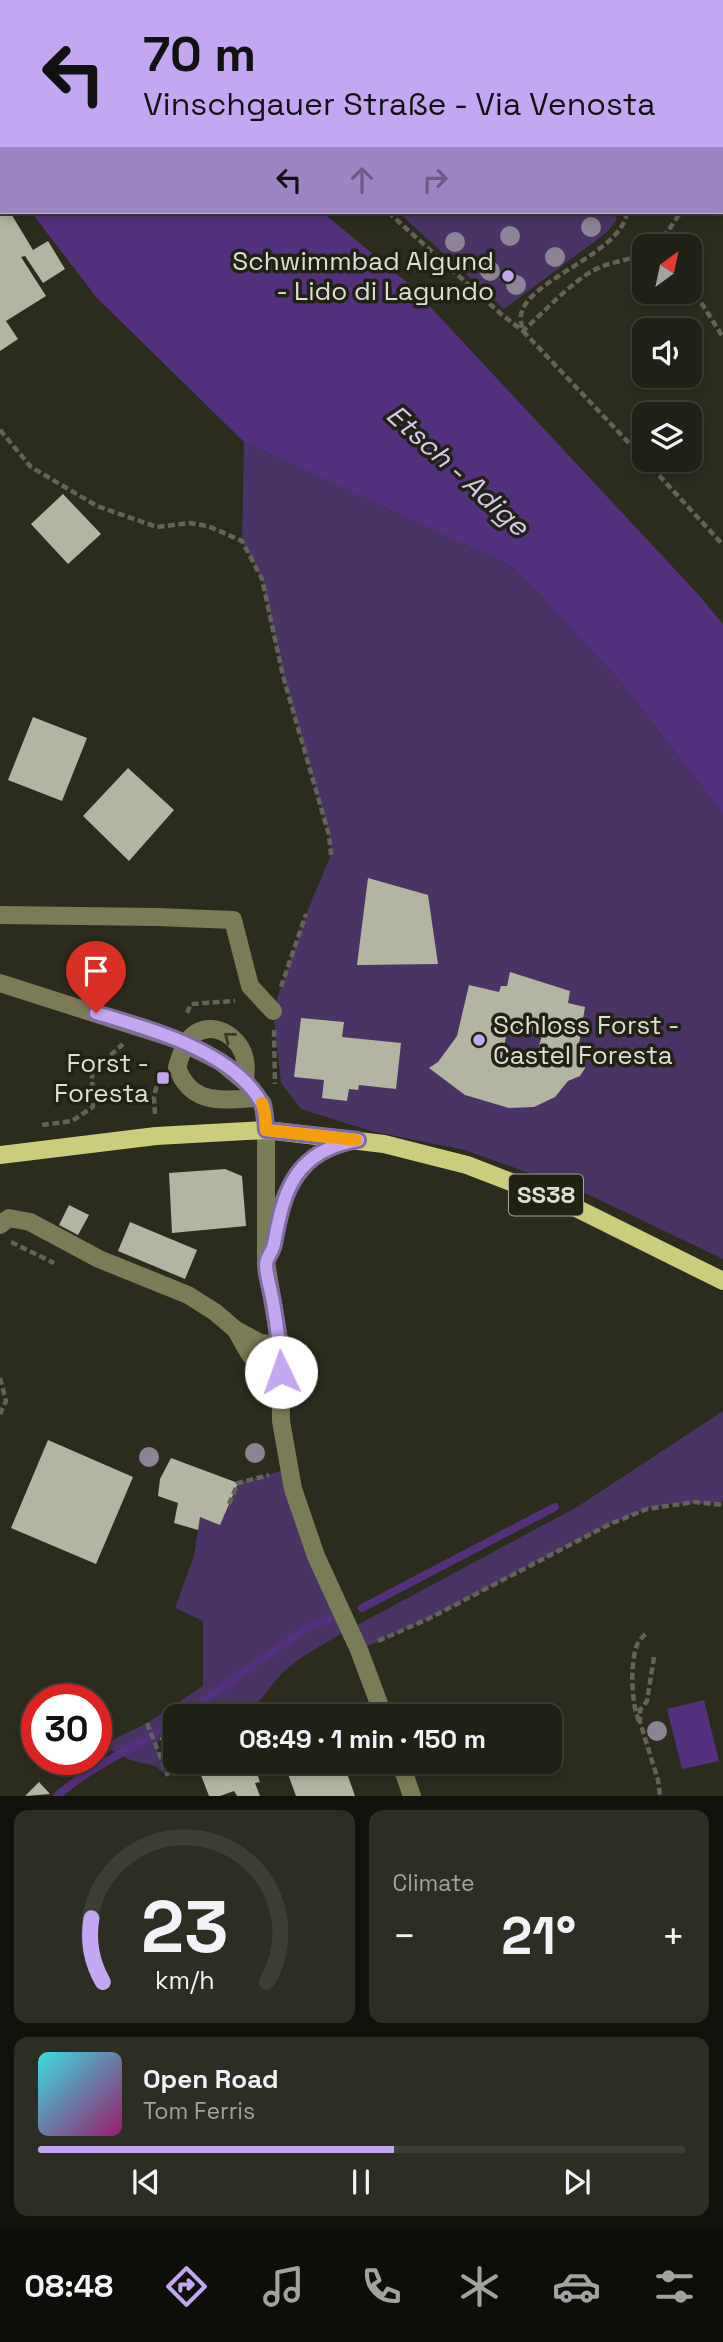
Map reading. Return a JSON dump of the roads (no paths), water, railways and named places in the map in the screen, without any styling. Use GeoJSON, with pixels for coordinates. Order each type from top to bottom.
{"type":"FeatureCollection","features":[{"type":"Feature","properties":{"kind":"main road","name":"SS38"},"geometry":{"type":"LineString","coordinates":[[0,1155],[156,1136],[266,1130],[384,1144],[467,1165],[568,1204],[723,1281]]}},
{"type":"Feature","properties":{"kind":"street"},"geometry":{"type":"LineString","coordinates":[[0,915],[233,920],[250,986],[273,1011]]}},
{"type":"Feature","properties":{"kind":"street"},"geometry":{"type":"LineString","coordinates":[[0,984],[153,1031],[186,1044],[221,1062],[245,1082],[262,1104],[266,1130],[266,1262],[280,1345],[281,1421],[293,1489],[316,1556],[359,1650],[379,1704]]}},
{"type":"Feature","properties":{"kind":"street"},"geometry":{"type":"LineString","coordinates":[[245,1082],[245,1060],[237,1041],[221,1030],[208,1028],[194,1034],[186,1044],[177,1066],[182,1081],[189,1090],[204,1097],[257,1098]]}},
{"type":"Feature","properties":{"kind":"street"},"geometry":{"type":"LineString","coordinates":[[266,1262],[273,1249],[284,1196],[294,1176],[326,1150],[339,1143],[358,1140]]}},
{"type":"Feature","properties":{"kind":"street"},"geometry":{"type":"LineString","coordinates":[[4,1233],[9,1218],[30,1222],[99,1259],[188,1295],[215,1312],[236,1330],[260,1343],[280,1345]]}},
{"type":"Feature","properties":{"kind":"street"},"geometry":{"type":"LineString","coordinates":[[236,1330],[262,1369],[281,1372]]}},
{"type":"Feature","properties":{"kind":"street"},"geometry":{"type":"LineString","coordinates":[[404,1774],[412,1796]]}},
{"type":"Feature","properties":{"kind":"water","name":"Etsch - Adige"},"geometry":{"type":"Polygon","coordinates":[[[33,214],[324,214],[408,283],[723,624],[723,814],[619,680],[513,567],[244,442],[97,298],[33,214]]]}},
{"type":"Feature","properties":{"kind":"water"},"geometry":{"type":"Polygon","coordinates":[[[704,1700],[719,1761],[682,1769],[667,1709],[704,1700]]]}},
{"type":"Feature","properties":{"kind":"waterway"},"geometry":{"type":"LineString","coordinates":[[362,1608],[555,1507]]}},
{"type":"Feature","properties":{"kind":"waterway"},"geometry":{"type":"LineString","coordinates":[[198,1704],[308,1627],[328,1619]]}},
{"type":"Feature","properties":{"kind":"waterway"},"geometry":{"type":"LineString","coordinates":[[57,1796],[85,1775],[163,1728]]}},
{"type":"Feature","properties":{"kind":"place","name":"Schwimmbad Algund - Lido di Lagundo"},"geometry":{"type":"Point","coordinates":[508,276]}},
{"type":"Feature","properties":{"kind":"place","name":"Schloss Forst - Castel Foresta"},"geometry":{"type":"Point","coordinates":[479,1040]}},
{"type":"Feature","properties":{"kind":"place","name":"Forst - Foresta"},"geometry":{"type":"Point","coordinates":[163,1078]}}]}
